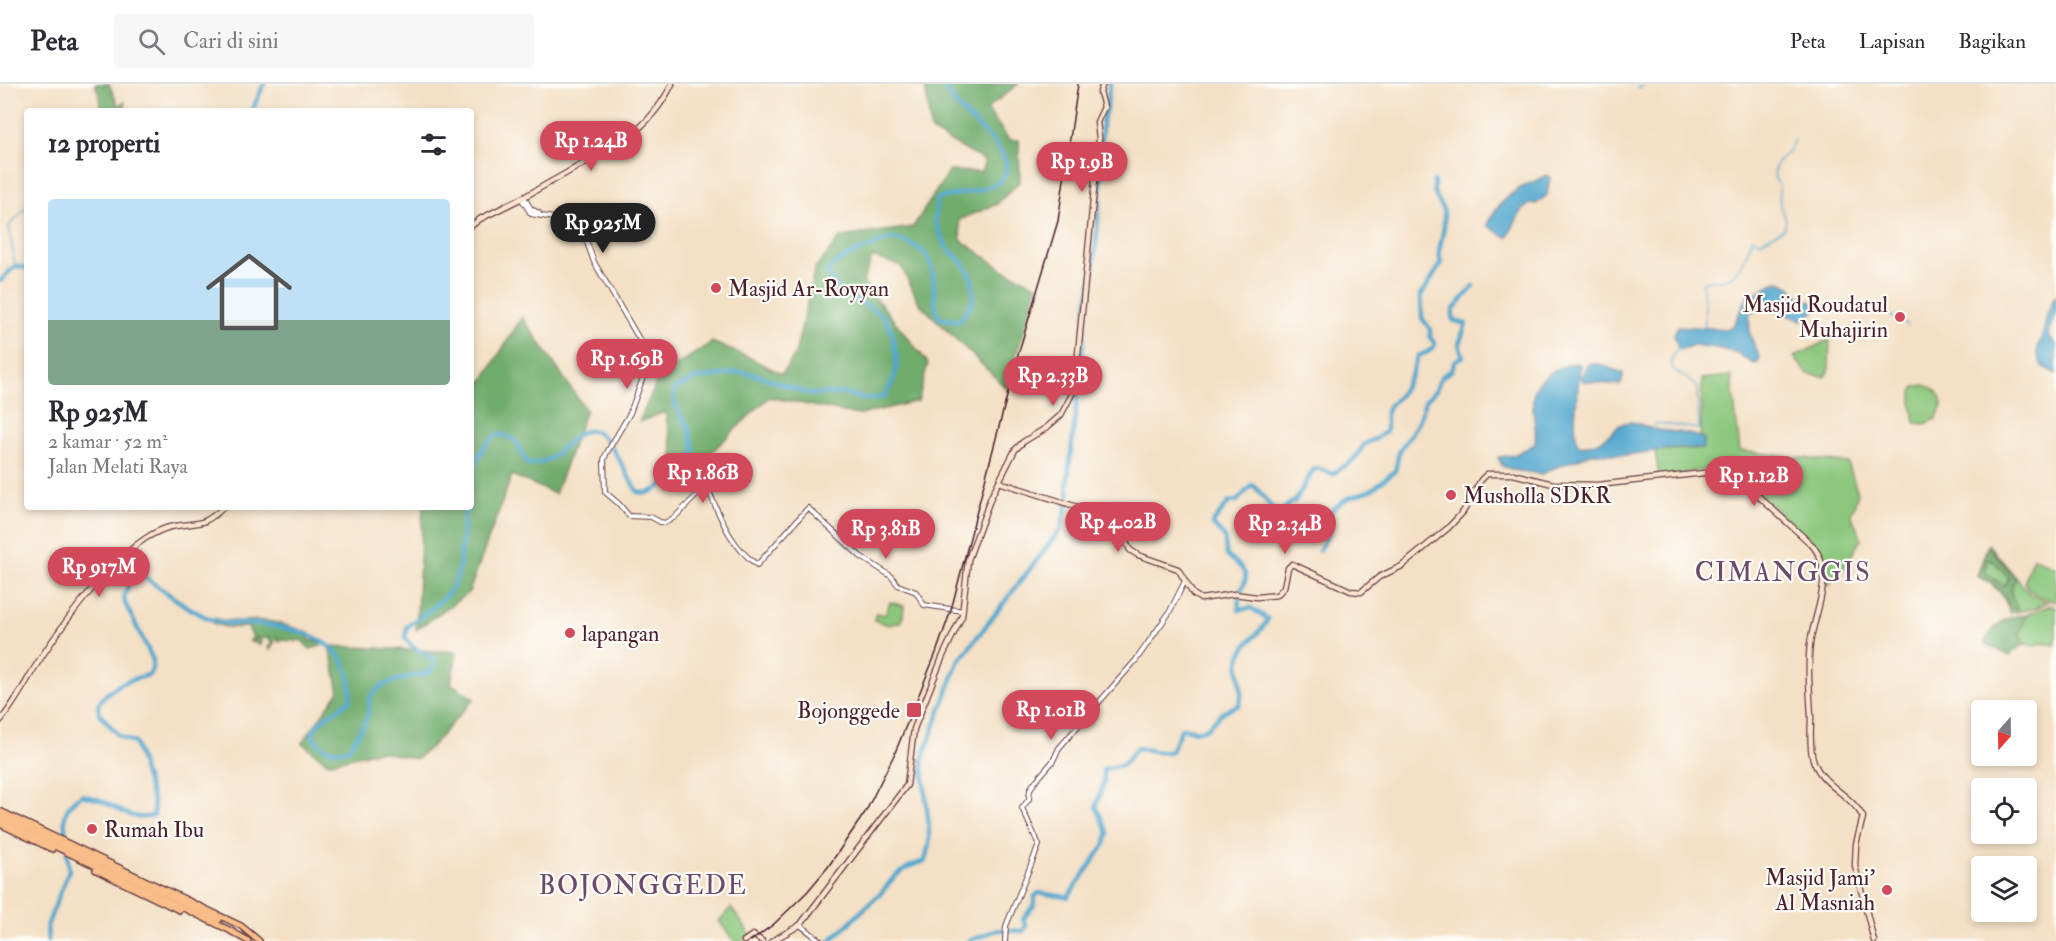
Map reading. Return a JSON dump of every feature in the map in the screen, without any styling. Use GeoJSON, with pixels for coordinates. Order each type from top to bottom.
{"type":"FeatureCollection","features":[{"type":"Feature","properties":{"kind":"main road"},"geometry":{"type":"LineString","coordinates":[[474,224],[633,134],[660,106],[672,84]]}},
{"type":"Feature","properties":{"kind":"main road"},"geometry":{"type":"LineString","coordinates":[[772,941],[800,925],[908,784],[914,729],[942,658],[959,625],[963,612],[968,560],[987,508],[1015,450],[1060,416],[1074,389],[1099,138],[1097,122],[1104,107],[1100,92],[1103,84]]}},
{"type":"Feature","properties":{"kind":"main road"},"geometry":{"type":"LineString","coordinates":[[999,482],[1100,513],[1110,519],[1121,532],[1130,550],[1178,569],[1193,594],[1201,599],[1234,594],[1265,597],[1279,594],[1284,587],[1288,568],[1292,564],[1354,592],[1362,592],[1379,577],[1402,566],[1436,538],[1464,512],[1481,480],[1491,473],[1513,474],[1544,483],[1562,485],[1612,484],[1704,473],[1724,473],[1738,477],[1810,543],[1818,554],[1823,589],[1809,653],[1811,748],[1814,762],[1822,776],[1863,817],[1856,844],[1855,866],[1874,941]]}},
{"type":"Feature","properties":{"kind":"main road"},"geometry":{"type":"LineString","coordinates":[[0,721],[63,626],[96,584],[125,554],[158,532],[170,527],[201,523],[220,510]]}},
{"type":"Feature","properties":{"kind":"main road"},"geometry":{"type":"LineString","coordinates":[[0,817],[230,928],[245,933],[254,941]]}},
{"type":"Feature","properties":{"kind":"main road"},"geometry":{"type":"LineString","coordinates":[[81,857],[140,880],[243,941]]}},
{"type":"Feature","properties":{"kind":"main road"},"geometry":{"type":"LineString","coordinates":[[193,910],[241,926],[259,941]]}},
{"type":"Feature","properties":{"kind":"main road"},"geometry":{"type":"LineString","coordinates":[[230,928],[248,941]]}},
{"type":"Feature","properties":{"kind":"main road"},"geometry":{"type":"LineString","coordinates":[[744,941],[753,935],[762,941]]}},
{"type":"Feature","properties":{"kind":"street"},"geometry":{"type":"LineString","coordinates":[[523,198],[531,214],[559,219],[585,237],[598,270],[645,349],[656,345],[657,355],[645,372],[630,413],[606,454],[605,492],[629,516],[651,517],[665,523],[675,517],[696,496],[708,489],[732,540],[744,556],[757,565],[808,508],[860,556],[891,576],[898,585],[916,592],[924,605],[963,612]]}},
{"type":"Feature","properties":{"kind":"street"},"geometry":{"type":"LineString","coordinates":[[1005,941],[1016,898],[1038,850],[1038,840],[1022,808],[1029,799],[1031,788],[1053,761],[1059,747],[1136,660],[1169,613],[1185,580]]}},
{"type":"Feature","properties":{"kind":"street"},"geometry":{"type":"LineString","coordinates":[[800,925],[821,941]]}},
{"type":"Feature","properties":{"kind":"green space"},"geometry":{"type":"Polygon","coordinates":[[[95,84],[109,84],[118,105],[125,102],[125,108],[100,108],[100,97],[95,84]]]}},
{"type":"Feature","properties":{"kind":"green space"},"geometry":{"type":"Polygon","coordinates":[[[925,84],[1018,84],[987,109],[1009,140],[1019,140],[1020,181],[997,204],[959,220],[961,240],[1004,270],[1038,286],[1006,388],[919,303],[901,266],[872,257],[863,282],[928,363],[918,401],[858,415],[769,397],[671,491],[673,452],[665,412],[639,422],[659,377],[712,342],[782,374],[795,355],[815,269],[841,237],[913,227],[949,171],[981,172],[985,161],[931,131],[925,84]]]}},
{"type":"Feature","properties":{"kind":"green space"},"geometry":{"type":"Polygon","coordinates":[[[522,317],[586,410],[555,494],[512,475],[469,592],[416,630],[423,510],[474,510],[474,378],[482,382],[522,317]]]}},
{"type":"Feature","properties":{"kind":"green space"},"geometry":{"type":"Polygon","coordinates":[[[1830,339],[1829,372],[1824,377],[1808,374],[1794,357],[1830,339]]]}},
{"type":"Feature","properties":{"kind":"green space"},"geometry":{"type":"Polygon","coordinates":[[[1731,376],[1740,451],[1848,463],[1858,494],[1851,514],[1861,539],[1842,571],[1827,585],[1822,559],[1815,546],[1740,476],[1731,472],[1711,470],[1659,478],[1655,450],[1700,449],[1702,379],[1731,376]]]}},
{"type":"Feature","properties":{"kind":"green space"},"geometry":{"type":"Polygon","coordinates":[[[1923,385],[1937,392],[1942,406],[1936,419],[1925,424],[1915,423],[1912,405],[1912,392],[1915,387],[1923,385]]]}},
{"type":"Feature","properties":{"kind":"green space"},"geometry":{"type":"Polygon","coordinates":[[[1988,544],[2030,594],[2047,602],[2036,608],[2010,613],[1998,590],[1977,576],[1988,544]]]}},
{"type":"Feature","properties":{"kind":"green space"},"geometry":{"type":"Polygon","coordinates":[[[1988,546],[2016,579],[2011,590],[2017,609],[2010,609],[1998,588],[1978,576],[1984,562],[1988,564],[1985,572],[2004,586],[2009,578],[1991,559],[1989,561],[1984,559],[1988,546]]]}},
{"type":"Feature","properties":{"kind":"green space"},"geometry":{"type":"Polygon","coordinates":[[[2033,557],[2056,568],[2056,602],[2037,595],[2026,585],[2026,575],[2033,557]]]}},
{"type":"Feature","properties":{"kind":"green space"},"geometry":{"type":"Polygon","coordinates":[[[890,602],[904,606],[900,622],[889,625],[874,620],[876,613],[885,615],[890,602]]]}},
{"type":"Feature","properties":{"kind":"green space"},"geometry":{"type":"Polygon","coordinates":[[[2051,605],[2056,607],[2056,645],[2039,643],[2037,646],[2029,645],[2019,635],[2027,614],[2051,605]]]}},
{"type":"Feature","properties":{"kind":"green space"},"geometry":{"type":"Polygon","coordinates":[[[2027,614],[2019,635],[2026,644],[2014,650],[2010,656],[1984,643],[2001,622],[2027,614]]]}},
{"type":"Feature","properties":{"kind":"green space"},"geometry":{"type":"Polygon","coordinates":[[[214,618],[227,621],[278,623],[307,632],[309,640],[320,642],[321,646],[310,649],[301,640],[294,642],[292,639],[289,641],[282,639],[279,642],[277,637],[270,650],[268,647],[272,641],[268,640],[268,637],[261,639],[255,637],[261,642],[260,645],[250,642],[253,638],[248,627],[222,626],[213,623],[214,618]]]}},
{"type":"Feature","properties":{"kind":"green space"},"geometry":{"type":"Polygon","coordinates":[[[329,646],[457,652],[451,683],[474,699],[430,748],[416,759],[379,751],[328,763],[302,743],[339,691],[329,646]]]}},
{"type":"Feature","properties":{"kind":"green space"},"geometry":{"type":"Polygon","coordinates":[[[731,908],[751,935],[742,941],[734,941],[719,921],[731,908]]]}},
{"type":"Feature","properties":{"kind":"water"},"geometry":{"type":"Polygon","coordinates":[[[1546,175],[1550,178],[1547,195],[1536,204],[1531,203],[1521,211],[1508,237],[1487,225],[1504,200],[1522,187],[1546,175]]]}},
{"type":"Feature","properties":{"kind":"water"},"geometry":{"type":"Polygon","coordinates":[[[1777,281],[1788,285],[1802,299],[1821,307],[1802,320],[1769,309],[1762,309],[1749,315],[1750,335],[1760,358],[1757,364],[1737,353],[1716,348],[1693,345],[1678,349],[1674,334],[1678,326],[1727,329],[1733,326],[1747,298],[1777,281]]]}},
{"type":"Feature","properties":{"kind":"water"},"geometry":{"type":"Polygon","coordinates":[[[2056,296],[2056,312],[2049,334],[2056,344],[2056,374],[2042,366],[2037,354],[2047,315],[2056,296]]]}},
{"type":"Feature","properties":{"kind":"water"},"geometry":{"type":"Polygon","coordinates":[[[1577,363],[1580,365],[1575,415],[1578,445],[1597,443],[1623,423],[1632,422],[1652,429],[1700,437],[1704,440],[1702,449],[1676,448],[1626,455],[1594,453],[1542,474],[1502,466],[1498,457],[1514,455],[1535,444],[1533,399],[1539,383],[1557,369],[1577,363]]]}},
{"type":"Feature","properties":{"kind":"water"},"geometry":{"type":"Polygon","coordinates":[[[1588,364],[1599,364],[1623,373],[1622,382],[1620,385],[1583,381],[1581,377],[1588,364]]]}},
{"type":"Feature","properties":{"kind":"waterway"},"geometry":{"type":"LineString","coordinates":[[253,108],[264,84]]}},
{"type":"Feature","properties":{"kind":"waterway"},"geometry":{"type":"LineString","coordinates":[[474,467],[488,442],[498,434],[515,441],[528,464],[531,464],[548,460],[581,432],[596,432],[603,437],[618,457],[638,492],[646,493],[655,490],[692,461],[694,449],[689,429],[673,396],[675,389],[694,379],[741,372],[757,375],[809,394],[840,393],[867,399],[884,397],[892,383],[896,366],[896,352],[890,327],[881,315],[838,288],[826,272],[846,257],[883,241],[898,240],[916,247],[928,259],[933,275],[935,304],[939,318],[959,321],[967,311],[974,297],[972,279],[963,263],[946,247],[935,222],[937,199],[995,184],[1004,176],[1006,166],[1003,155],[995,144],[956,105],[943,84]]}},
{"type":"Feature","properties":{"kind":"waterway"},"geometry":{"type":"LineString","coordinates":[[830,941],[882,892],[894,877],[910,866],[925,861],[929,844],[929,827],[922,760],[958,662],[1060,530],[1069,499],[1067,485],[1086,309],[1096,243],[1101,184],[1102,122],[1110,84]]}},
{"type":"Feature","properties":{"kind":"waterway"},"geometry":{"type":"LineString","coordinates":[[1637,87],[1641,88],[1643,84]]}},
{"type":"Feature","properties":{"kind":"waterway"},"geometry":{"type":"LineString","coordinates":[[1705,329],[1702,283],[1734,275],[1746,257],[1753,237],[1760,242],[1784,229],[1786,219],[1780,206],[1779,185],[1774,172],[1776,164],[1790,149],[1794,140]]}},
{"type":"Feature","properties":{"kind":"waterway"},"geometry":{"type":"LineString","coordinates":[[968,941],[997,930],[1023,931],[1026,926],[1023,919],[1034,905],[1035,896],[1039,893],[1068,897],[1105,844],[1108,833],[1096,806],[1104,782],[1103,769],[1123,765],[1137,748],[1159,752],[1171,751],[1182,728],[1204,730],[1225,711],[1239,705],[1241,655],[1247,644],[1268,619],[1251,608],[1239,610],[1240,592],[1246,576],[1238,564],[1227,556],[1224,536],[1212,524],[1229,502],[1237,501],[1252,485],[1278,516],[1295,501],[1314,469],[1333,474],[1353,460],[1365,444],[1386,431],[1386,414],[1389,406],[1399,396],[1411,376],[1418,356],[1431,350],[1435,344],[1430,337],[1430,329],[1422,318],[1421,295],[1441,264],[1439,251],[1444,227],[1444,212],[1434,192],[1434,181]]}},
{"type":"Feature","properties":{"kind":"waterway"},"geometry":{"type":"LineString","coordinates":[[15,266],[9,226],[24,210]]}},
{"type":"Feature","properties":{"kind":"waterway"},"geometry":{"type":"LineString","coordinates":[[0,281],[15,266],[24,268]]}},
{"type":"Feature","properties":{"kind":"waterway"},"geometry":{"type":"LineString","coordinates":[[1319,551],[1329,533],[1327,518],[1334,508],[1346,499],[1371,490],[1395,471],[1399,452],[1417,425],[1426,400],[1436,390],[1441,377],[1452,370],[1455,360],[1463,357],[1459,344],[1466,324],[1453,320],[1453,310],[1474,286]]}},
{"type":"Feature","properties":{"kind":"waterway"},"geometry":{"type":"LineString","coordinates":[[1820,305],[1854,307],[1863,312],[1884,310]]}},
{"type":"Feature","properties":{"kind":"waterway"},"geometry":{"type":"LineString","coordinates":[[1885,313],[1907,325]]}},
{"type":"Feature","properties":{"kind":"waterway"},"geometry":{"type":"LineString","coordinates":[[1653,430],[1656,423],[1699,429],[1697,386],[1674,370],[1670,361],[1678,348]]}},
{"type":"Feature","properties":{"kind":"waterway"},"geometry":{"type":"LineString","coordinates":[[67,844],[65,816],[70,805],[82,795],[100,800],[133,816],[154,815],[153,801],[135,743],[119,736],[99,713],[98,704],[114,688],[127,681],[149,675],[152,669],[153,660],[125,603],[124,596],[133,574],[140,574],[183,604],[215,621],[291,629],[323,642],[344,664],[350,680],[350,700],[323,719],[312,736],[324,747],[332,750],[348,749],[363,725],[368,712],[369,699],[374,692],[396,680],[430,672],[434,666],[433,658],[413,647],[405,638],[407,627],[438,603],[453,586],[459,569],[465,510]]}},
{"type":"Feature","properties":{"kind":"waterway"},"geometry":{"type":"LineString","coordinates":[[48,941],[47,926],[69,870],[67,852]]}},
{"type":"Feature","properties":{"kind":"railway"},"geometry":{"type":"LineString","coordinates":[[751,941],[774,924],[807,892],[828,867],[866,811],[894,755],[936,653],[951,610],[1017,358],[1058,221],[1078,84]]}},
{"type":"Feature","properties":{"kind":"place","name":"Masjid Ar-Royyan"},"geometry":{"type":"Point","coordinates":[716,288]}},
{"type":"Feature","properties":{"kind":"place","name":"Masjid Roudatul Muhajirin"},"geometry":{"type":"Point","coordinates":[1900,317]}},
{"type":"Feature","properties":{"kind":"place","name":"Musholla SDKR"},"geometry":{"type":"Point","coordinates":[1451,495]}},
{"type":"Feature","properties":{"kind":"place","name":"lapangan"},"geometry":{"type":"Point","coordinates":[570,633]}},
{"type":"Feature","properties":{"kind":"place","name":"Bojonggede"},"geometry":{"type":"Point","coordinates":[914,710]}},
{"type":"Feature","properties":{"kind":"place","name":"Rumah Ibu"},"geometry":{"type":"Point","coordinates":[92,829]}},
{"type":"Feature","properties":{"kind":"place","name":"Masjid Jami' Al Masniah"},"geometry":{"type":"Point","coordinates":[1887,890]}},
{"type":"Feature","properties":{"kind":"district","name":"CIMANGGIS"},"geometry":{"type":"Point","coordinates":[1783,572]}},
{"type":"Feature","properties":{"kind":"district","name":"BOJONGGEDE"},"geometry":{"type":"Point","coordinates":[643,885]}}]}
